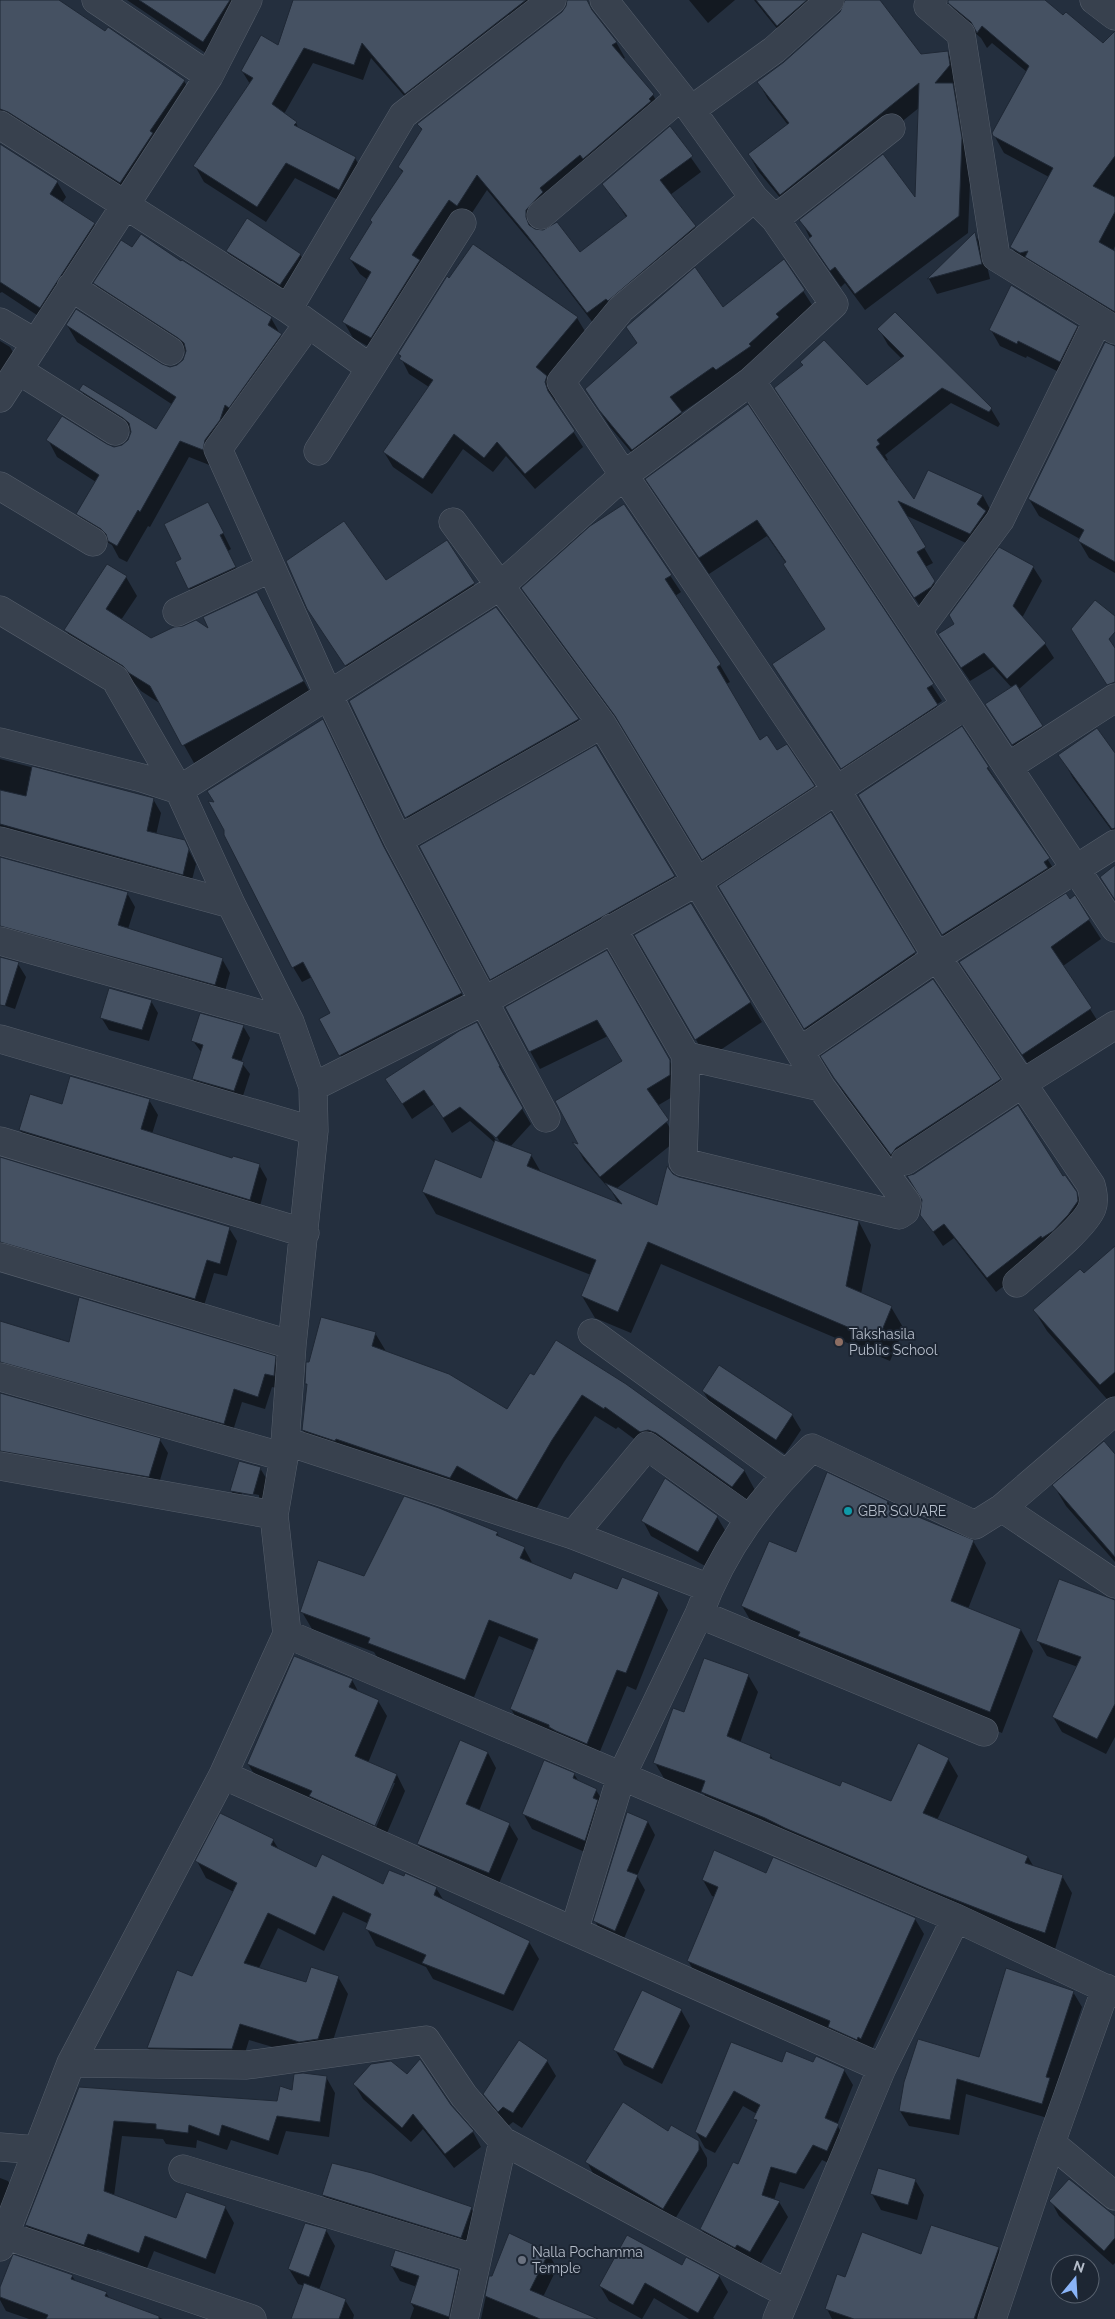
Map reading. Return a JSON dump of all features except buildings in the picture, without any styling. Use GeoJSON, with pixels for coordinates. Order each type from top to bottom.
{"type":"FeatureCollection","features":[{"type":"Feature","properties":{"kind":"street"},"geometry":{"type":"LineString","coordinates":[[96,0],[209,76]]}},
{"type":"Feature","properties":{"kind":"street"},"geometry":{"type":"LineString","coordinates":[[0,398],[209,76],[248,0]]}},
{"type":"Feature","properties":{"kind":"street"},"geometry":{"type":"LineString","coordinates":[[546,1118],[398,840],[328,694],[218,449],[298,316],[403,115],[552,0]]}},
{"type":"Feature","properties":{"kind":"street"},"geometry":{"type":"LineString","coordinates":[[179,790],[500,586],[623,476],[751,381],[834,304],[775,219],[754,198],[685,104],[604,0]]}},
{"type":"Feature","properties":{"kind":"street"},"geometry":{"type":"LineString","coordinates":[[541,215],[685,104],[774,50],[830,0]]}},
{"type":"Feature","properties":{"kind":"street"},"geometry":{"type":"LineString","coordinates":[[918,631],[1000,520],[1106,325],[996,257],[961,34],[928,6],[933,0]]}},
{"type":"Feature","properties":{"kind":"street"},"geometry":{"type":"LineString","coordinates":[[1094,0],[1115,16]]}},
{"type":"Feature","properties":{"kind":"street"},"geometry":{"type":"LineString","coordinates":[[0,125],[298,316],[370,368]]}},
{"type":"Feature","properties":{"kind":"street"},"geometry":{"type":"LineString","coordinates":[[775,219],[891,128]]}},
{"type":"Feature","properties":{"kind":"street"},"geometry":{"type":"LineString","coordinates":[[754,198],[621,309],[561,382],[837,792],[937,957],[1091,1185],[1094,1195],[1093,1207],[1085,1221],[1017,1283]]}},
{"type":"Feature","properties":{"kind":"street"},"geometry":{"type":"LineString","coordinates":[[318,451],[462,223]]}},
{"type":"Feature","properties":{"kind":"street"},"geometry":{"type":"LineString","coordinates":[[71,287],[170,351]]}},
{"type":"Feature","properties":{"kind":"street"},"geometry":{"type":"LineString","coordinates":[[0,322],[36,343]]}},
{"type":"Feature","properties":{"kind":"street"},"geometry":{"type":"LineString","coordinates":[[18,370],[115,431]]}},
{"type":"Feature","properties":{"kind":"street"},"geometry":{"type":"LineString","coordinates":[[751,381],[966,705],[1009,766],[1115,928]]}},
{"type":"Feature","properties":{"kind":"street"},"geometry":{"type":"LineString","coordinates":[[0,486],[93,542]]}},
{"type":"Feature","properties":{"kind":"street"},"geometry":{"type":"LineString","coordinates":[[453,522],[602,724],[821,1087],[907,1203],[905,1211],[899,1215],[683,1162],[686,1056],[612,928]]}},
{"type":"Feature","properties":{"kind":"street"},"geometry":{"type":"LineString","coordinates":[[177,612],[271,568]]}},
{"type":"Feature","properties":{"kind":"street"},"geometry":{"type":"LineString","coordinates":[[0,610],[115,679],[179,790],[231,904],[290,1022],[313,1087],[314,1131],[305,1233],[292,1345],[285,1449],[274,1515],[287,1634],[224,1776],[71,2063],[2,2241],[252,2319]]}},
{"type":"Feature","properties":{"kind":"street"},"geometry":{"type":"LineString","coordinates":[[1009,766],[1115,698]]}},
{"type":"Feature","properties":{"kind":"street"},"geometry":{"type":"LineString","coordinates":[[313,1087],[484,1001],[612,928],[698,882],[837,792],[966,705]]}},
{"type":"Feature","properties":{"kind":"street"},"geometry":{"type":"LineString","coordinates":[[398,840],[602,724]]}},
{"type":"Feature","properties":{"kind":"street"},"geometry":{"type":"LineString","coordinates":[[0,742],[142,778],[179,790]]}},
{"type":"Feature","properties":{"kind":"street"},"geometry":{"type":"LineString","coordinates":[[0,841],[231,904]]}},
{"type":"Feature","properties":{"kind":"street"},"geometry":{"type":"LineString","coordinates":[[800,1050],[937,957],[1115,844]]}},
{"type":"Feature","properties":{"kind":"street"},"geometry":{"type":"LineString","coordinates":[[0,941],[290,1022]]}},
{"type":"Feature","properties":{"kind":"street"},"geometry":{"type":"LineString","coordinates":[[905,1161],[1115,1025]]}},
{"type":"Feature","properties":{"kind":"street"},"geometry":{"type":"LineString","coordinates":[[0,1040],[314,1131]]}},
{"type":"Feature","properties":{"kind":"street"},"geometry":{"type":"LineString","coordinates":[[686,1056],[821,1087]]}},
{"type":"Feature","properties":{"kind":"street"},"geometry":{"type":"LineString","coordinates":[[0,1141],[305,1233]]}},
{"type":"Feature","properties":{"kind":"street"},"geometry":{"type":"LineString","coordinates":[[0,1257],[292,1345]]}},
{"type":"Feature","properties":{"kind":"street"},"geometry":{"type":"LineString","coordinates":[[592,1333],[785,1474]]}},
{"type":"Feature","properties":{"kind":"street"},"geometry":{"type":"LineString","coordinates":[[0,1377],[285,1449],[573,1535],[709,1588]]}},
{"type":"Feature","properties":{"kind":"street"},"geometry":{"type":"LineString","coordinates":[[574,1931],[621,1777],[699,1614],[709,1588],[748,1518],[785,1474],[812,1448],[975,1525],[1002,1508],[1115,1411]]}},
{"type":"Feature","properties":{"kind":"street"},"geometry":{"type":"LineString","coordinates":[[573,1535],[647,1446],[748,1518]]}},
{"type":"Feature","properties":{"kind":"street"},"geometry":{"type":"LineString","coordinates":[[0,1466],[274,1515]]}},
{"type":"Feature","properties":{"kind":"street"},"geometry":{"type":"LineString","coordinates":[[1002,1508],[1115,1584]]}},
{"type":"Feature","properties":{"kind":"street"},"geometry":{"type":"LineString","coordinates":[[699,1614],[984,1732]]}},
{"type":"Feature","properties":{"kind":"street"},"geometry":{"type":"LineString","coordinates":[[287,1634],[956,1918],[1110,1990],[1051,2143],[992,2319]]}},
{"type":"Feature","properties":{"kind":"street"},"geometry":{"type":"LineString","coordinates":[[224,1776],[882,2068]]}},
{"type":"Feature","properties":{"kind":"street"},"geometry":{"type":"LineString","coordinates":[[777,2319],[786,2293],[882,2068],[956,1918]]}},
{"type":"Feature","properties":{"kind":"street"},"geometry":{"type":"LineString","coordinates":[[71,2063],[247,2065],[426,2040],[464,2096],[503,2141],[786,2293]]}},
{"type":"Feature","properties":{"kind":"street"},"geometry":{"type":"LineString","coordinates":[[464,2319],[503,2141]]}},
{"type":"Feature","properties":{"kind":"street"},"geometry":{"type":"LineString","coordinates":[[1051,2143],[1115,2196]]}},
{"type":"Feature","properties":{"kind":"street"},"geometry":{"type":"LineString","coordinates":[[0,2147],[37,2150]]}},
{"type":"Feature","properties":{"kind":"street"},"geometry":{"type":"LineString","coordinates":[[183,2169],[478,2259]]}},
{"type":"Feature","properties":{"kind":"place","name":"Takshasila Public School"},"geometry":{"type":"Point","coordinates":[839,1342]}},
{"type":"Feature","properties":{"kind":"place","name":"GBR SQUARE"},"geometry":{"type":"Point","coordinates":[848,1511]}},
{"type":"Feature","properties":{"kind":"place","name":"Nalla Pochamma Temple"},"geometry":{"type":"Point","coordinates":[522,2260]}}]}
